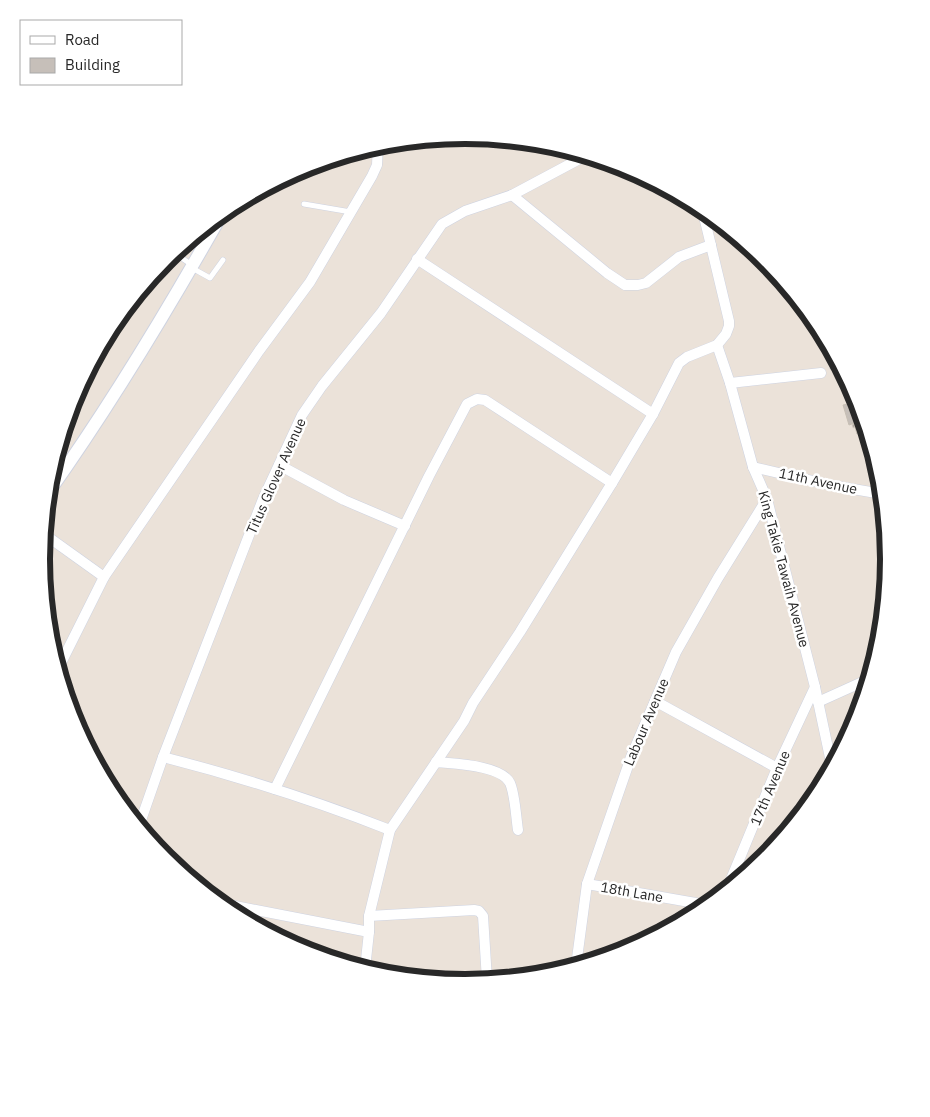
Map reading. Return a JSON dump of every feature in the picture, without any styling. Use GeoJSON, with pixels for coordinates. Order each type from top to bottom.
{"type":"FeatureCollection","features":[{"type":"Feature","properties":{"kind":"street"},"geometry":{"type":"LineString","coordinates":[[63,660],[104,577],[259,351],[310,282],[377,165],[378,153]]}},
{"type":"Feature","properties":{"kind":"street","name":"Titus Glover Avenue"},"geometry":{"type":"LineString","coordinates":[[142,818],[163,757],[263,499],[302,416],[322,386],[381,313],[442,224],[465,211],[512,195],[578,160]]}},
{"type":"Feature","properties":{"kind":"street"},"geometry":{"type":"LineString","coordinates":[[512,195],[607,273],[625,285],[638,285],[646,282],[679,257],[711,245]]}},
{"type":"Feature","properties":{"kind":"street"},"geometry":{"type":"LineString","coordinates":[[366,961],[369,916],[390,830],[464,721],[473,703],[520,632],[612,482],[679,363],[687,357],[717,345],[726,334],[729,326],[705,219]]}},
{"type":"Feature","properties":{"kind":"street"},"geometry":{"type":"LineString","coordinates":[[58,479],[115,393],[214,227]]}},
{"type":"Feature","properties":{"kind":"street"},"geometry":{"type":"LineString","coordinates":[[417,259],[652,414]]}},
{"type":"Feature","properties":{"kind":"street","name":"King Takie Tawaih Avenue"},"geometry":{"type":"LineString","coordinates":[[717,345],[730,382],[753,467],[767,499],[815,687],[830,756]]}},
{"type":"Feature","properties":{"kind":"street"},"geometry":{"type":"LineString","coordinates":[[730,382],[821,373]]}},
{"type":"Feature","properties":{"kind":"street"},"geometry":{"type":"LineString","coordinates":[[275,789],[462,410],[467,404],[477,399],[485,400],[612,482]]}},
{"type":"Feature","properties":{"kind":"street"},"geometry":{"type":"LineString","coordinates":[[279,465],[344,500],[405,526]]}},
{"type":"Feature","properties":{"kind":"street","name":"11th Avenue"},"geometry":{"type":"LineString","coordinates":[[753,467],[830,485],[874,493]]}},
{"type":"Feature","properties":{"kind":"street","name":"Labour Avenue"},"geometry":{"type":"LineString","coordinates":[[577,957],[587,884],[624,774],[670,665],[718,578],[767,499]]}},
{"type":"Feature","properties":{"kind":"street"},"geometry":{"type":"LineString","coordinates":[[51,539],[104,577]]}},
{"type":"Feature","properties":{"kind":"street"},"geometry":{"type":"LineString","coordinates":[[818,702],[861,683]]}},
{"type":"Feature","properties":{"kind":"street","name":"17th Avenue"},"geometry":{"type":"LineString","coordinates":[[732,877],[777,768],[815,687]]}},
{"type":"Feature","properties":{"kind":"street"},"geometry":{"type":"LineString","coordinates":[[655,701],[777,768]]}},
{"type":"Feature","properties":{"kind":"street"},"geometry":{"type":"LineString","coordinates":[[163,757],[331,807],[390,830]]}},
{"type":"Feature","properties":{"kind":"street"},"geometry":{"type":"LineString","coordinates":[[436,762],[500,772],[510,784],[518,830]]}},
{"type":"Feature","properties":{"kind":"street","name":"18th Lane"},"geometry":{"type":"LineString","coordinates":[[587,884],[697,903]]}},
{"type":"Feature","properties":{"kind":"street"},"geometry":{"type":"LineString","coordinates":[[238,907],[369,932]]}},
{"type":"Feature","properties":{"kind":"street"},"geometry":{"type":"LineString","coordinates":[[369,916],[479,911],[483,916],[487,973]]}},
{"type":"Feature","properties":{"kind":"lane"},"geometry":{"type":"LineString","coordinates":[[304,204],[351,212]]}},
{"type":"Feature","properties":{"kind":"lane"},"geometry":{"type":"LineString","coordinates":[[180,257],[210,278],[223,260]]}},
{"type":"Feature","properties":{"kind":"building"},"geometry":{"type":"Polygon","coordinates":[[[846,398],[860,433],[857,434],[854,423],[849,425],[843,405],[848,404],[846,398]]]}}]}
